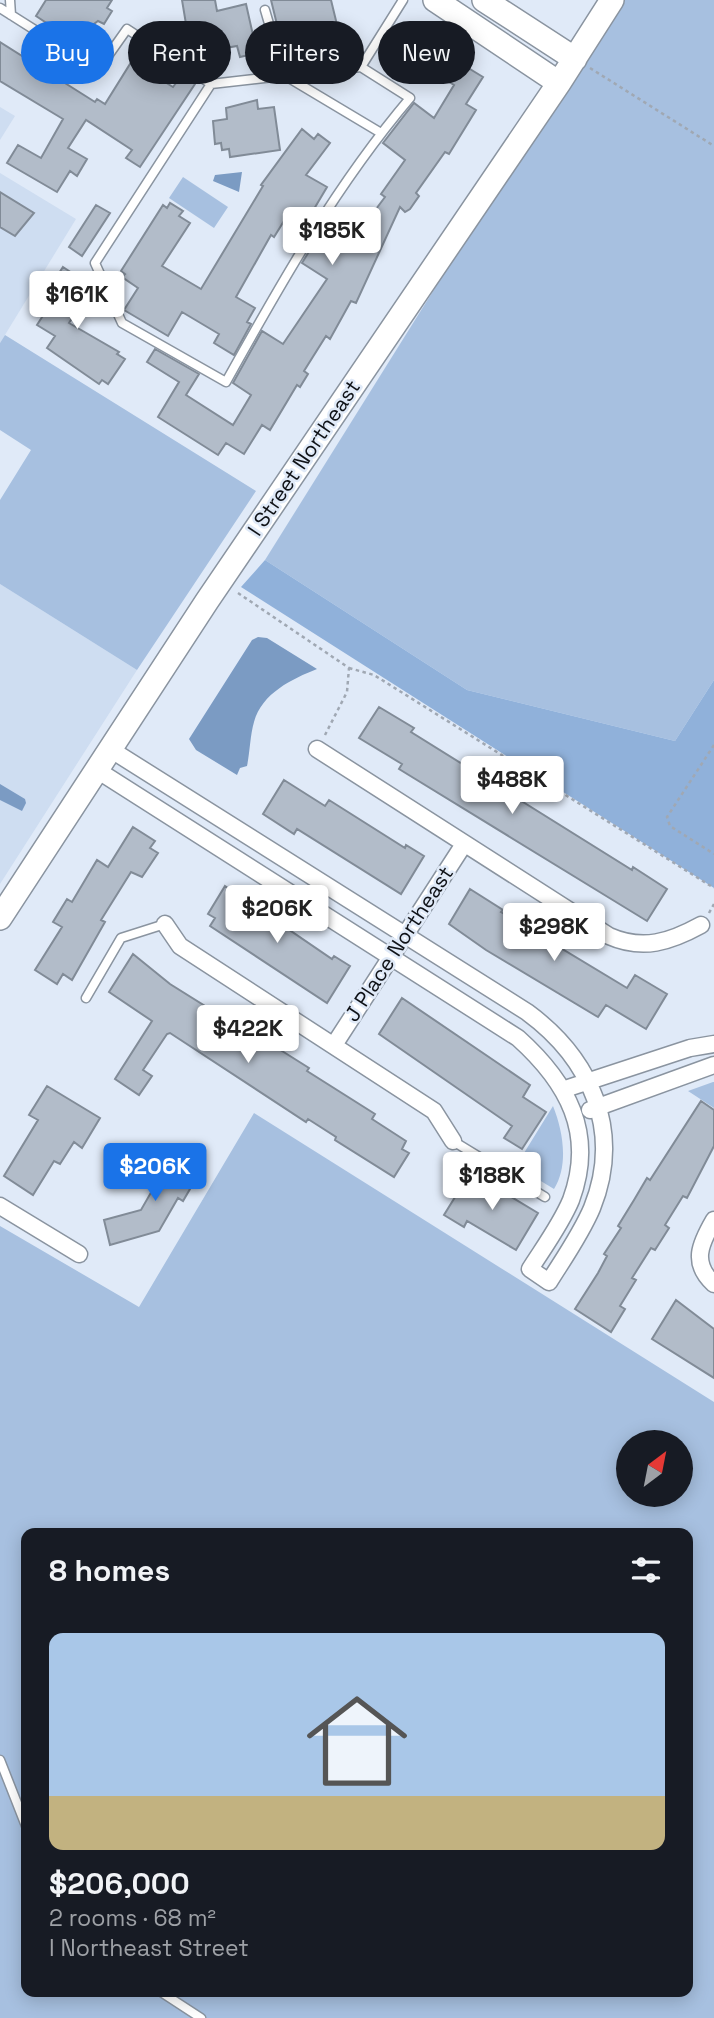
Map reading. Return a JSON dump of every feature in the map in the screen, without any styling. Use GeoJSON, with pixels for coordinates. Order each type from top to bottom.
{"type":"FeatureCollection","features":[{"type":"Feature","properties":{"kind":"street"},"geometry":{"type":"LineString","coordinates":[[435,0],[559,83]]}},
{"type":"Feature","properties":{"kind":"street"},"geometry":{"type":"LineString","coordinates":[[484,0],[575,59]]}},
{"type":"Feature","properties":{"kind":"street","name":"I Street Northeast"},"geometry":{"type":"LineString","coordinates":[[0,918],[220,581],[559,83],[612,0]]}},
{"type":"Feature","properties":{"kind":"street"},"geometry":{"type":"LineString","coordinates":[[97,770],[518,1038],[543,1061],[571,1102],[580,1152],[571,1198],[530,1269],[549,1282],[583,1228],[601,1179],[604,1158],[594,1094],[565,1047],[546,1026],[110,749]]}},
{"type":"Feature","properties":{"kind":"street"},"geometry":{"type":"LineString","coordinates":[[317,750],[624,943],[639,945],[675,940],[701,925]]}},
{"type":"Feature","properties":{"kind":"street","name":"J Place Northeast"},"geometry":{"type":"LineString","coordinates":[[334,1045],[464,844]]}},
{"type":"Feature","properties":{"kind":"street"},"geometry":{"type":"LineString","coordinates":[[165,924],[180,946],[435,1111],[453,1141]]}},
{"type":"Feature","properties":{"kind":"street"},"geometry":{"type":"LineString","coordinates":[[571,1102],[594,1094],[691,1048],[714,1044]]}},
{"type":"Feature","properties":{"kind":"street"},"geometry":{"type":"LineString","coordinates":[[571,1102],[714,1065]]}},
{"type":"Feature","properties":{"kind":"street"},"geometry":{"type":"LineString","coordinates":[[0,1206],[79,1254]]}},
{"type":"Feature","properties":{"kind":"street"},"geometry":{"type":"LineString","coordinates":[[714,1220],[699,1251],[704,1275],[714,1283]]}},
{"type":"Feature","properties":{"kind":"lane"},"geometry":{"type":"LineString","coordinates":[[10,0],[10,15]]}},
{"type":"Feature","properties":{"kind":"lane"},"geometry":{"type":"LineString","coordinates":[[364,62],[403,0]]}},
{"type":"Feature","properties":{"kind":"lane"},"geometry":{"type":"LineString","coordinates":[[0,8],[98,70],[128,30]]}},
{"type":"Feature","properties":{"kind":"lane"},"geometry":{"type":"LineString","coordinates":[[265,10],[268,21]]}},
{"type":"Feature","properties":{"kind":"lane"},"geometry":{"type":"LineString","coordinates":[[211,84],[95,263],[122,323],[226,382],[298,254],[381,133],[411,98],[364,69]]}},
{"type":"Feature","properties":{"kind":"lane"},"geometry":{"type":"LineString","coordinates":[[299,84],[381,133]]}},
{"type":"Feature","properties":{"kind":"lane"},"geometry":{"type":"LineString","coordinates":[[86,998],[121,939],[165,924]]}},
{"type":"Feature","properties":{"kind":"lane"},"geometry":{"type":"LineString","coordinates":[[453,1141],[545,1197]]}},
{"type":"Feature","properties":{"kind":"lane"},"geometry":{"type":"LineString","coordinates":[[0,1760],[21,1813]]}},
{"type":"Feature","properties":{"kind":"lane"},"geometry":{"type":"LineString","coordinates":[[169,1997],[201,2018]]}},
{"type":"Feature","properties":{"kind":"path"},"geometry":{"type":"LineString","coordinates":[[575,59],[714,145]]}},
{"type":"Feature","properties":{"kind":"path"},"geometry":{"type":"LineString","coordinates":[[220,581],[349,668],[374,675],[714,888]]}},
{"type":"Feature","properties":{"kind":"path"},"geometry":{"type":"LineString","coordinates":[[317,750],[347,692],[349,668]]}},
{"type":"Feature","properties":{"kind":"path"},"geometry":{"type":"LineString","coordinates":[[714,745],[667,817],[670,825],[714,854]]}},
{"type":"Feature","properties":{"kind":"shaded area"},"geometry":{"type":"Polygon","coordinates":[[[615,0],[714,0],[714,680],[675,741],[467,690],[265,560],[615,0]]]}},
{"type":"Feature","properties":{"kind":"shaded area"},"geometry":{"type":"Polygon","coordinates":[[[0,107],[15,116],[0,140],[0,107]]]}},
{"type":"Feature","properties":{"kind":"shaded area"},"geometry":{"type":"Polygon","coordinates":[[[242,172],[239,192],[213,181],[215,175],[242,172]]]}},
{"type":"Feature","properties":{"kind":"shaded area"},"geometry":{"type":"Polygon","coordinates":[[[0,173],[76,219],[0,343],[0,173]]]}},
{"type":"Feature","properties":{"kind":"shaded area"},"geometry":{"type":"Polygon","coordinates":[[[183,177],[228,207],[214,228],[169,198],[183,177]]]}},
{"type":"Feature","properties":{"kind":"shaded area"},"geometry":{"type":"Polygon","coordinates":[[[5,335],[256,491],[137,670],[0,584],[0,500],[31,450],[0,430],[0,343],[5,335]]]}},
{"type":"Feature","properties":{"kind":"shaded area"},"geometry":{"type":"Polygon","coordinates":[[[265,560],[467,690],[675,741],[714,680],[714,888],[241,587],[265,560]]]}},
{"type":"Feature","properties":{"kind":"shaded area"},"geometry":{"type":"Polygon","coordinates":[[[0,584],[137,670],[0,884],[0,584]]]}},
{"type":"Feature","properties":{"kind":"shaded area"},"geometry":{"type":"Polygon","coordinates":[[[258,637],[267,638],[317,669],[279,688],[264,703],[254,722],[247,766],[240,768],[237,775],[196,750],[189,739],[252,640],[258,637]]]}},
{"type":"Feature","properties":{"kind":"shaded area"},"geometry":{"type":"Polygon","coordinates":[[[0,784],[25,799],[22,811],[0,800],[0,784]]]}},
{"type":"Feature","properties":{"kind":"shaded area"},"geometry":{"type":"Polygon","coordinates":[[[713,1082],[714,1108],[688,1091],[713,1082]]]}},
{"type":"Feature","properties":{"kind":"shaded area"},"geometry":{"type":"Polygon","coordinates":[[[553,1106],[563,1148],[562,1169],[554,1189],[516,1166],[553,1106]]]}},
{"type":"Feature","properties":{"kind":"shaded area"},"geometry":{"type":"Polygon","coordinates":[[[254,1113],[714,1402],[714,2018],[0,2018],[0,1226],[139,1307],[254,1113]]]}},
{"type":"Feature","properties":{"kind":"building"},"geometry":{"type":"Polygon","coordinates":[[[46,0],[112,0],[107,8],[112,11],[106,21],[44,21],[36,16],[46,0]]]}},
{"type":"Feature","properties":{"kind":"building"},"geometry":{"type":"Polygon","coordinates":[[[182,0],[215,0],[217,11],[246,4],[250,21],[245,21],[245,56],[240,57],[237,46],[231,47],[231,21],[186,21],[182,0]]]}},
{"type":"Feature","properties":{"kind":"building"},"geometry":{"type":"Polygon","coordinates":[[[271,0],[331,0],[336,21],[276,21],[271,0]]]}},
{"type":"Feature","properties":{"kind":"building"},"geometry":{"type":"Polygon","coordinates":[[[0,42],[21,55],[21,84],[66,84],[95,102],[97,99],[105,104],[128,67],[128,84],[168,84],[173,87],[175,84],[195,84],[140,167],[126,158],[132,150],[86,120],[68,148],[87,159],[77,176],[70,171],[57,192],[7,163],[18,145],[41,158],[63,119],[0,81],[0,42]]]}},
{"type":"Feature","properties":{"kind":"building"},"geometry":{"type":"Polygon","coordinates":[[[475,72],[483,77],[466,104],[476,110],[449,154],[445,152],[416,193],[419,196],[410,209],[405,212],[400,207],[356,303],[351,301],[330,339],[326,336],[304,371],[308,374],[300,387],[297,385],[270,430],[262,425],[244,454],[226,443],[218,455],[158,417],[179,382],[147,362],[155,349],[199,374],[186,395],[233,425],[251,395],[233,383],[262,331],[283,344],[327,279],[302,263],[329,219],[351,233],[358,218],[363,220],[365,215],[370,217],[385,197],[381,194],[405,160],[383,143],[414,103],[434,118],[454,85],[475,84],[475,72]]]}},
{"type":"Feature","properties":{"kind":"building"},"geometry":{"type":"Polygon","coordinates":[[[257,100],[258,109],[274,107],[280,150],[230,157],[229,149],[222,150],[221,143],[215,144],[213,121],[227,119],[226,108],[257,100]]]}},
{"type":"Feature","properties":{"kind":"building"},"geometry":{"type":"Polygon","coordinates":[[[302,129],[314,139],[318,134],[330,143],[306,175],[327,187],[314,209],[318,212],[304,234],[284,221],[274,237],[271,235],[236,297],[255,308],[247,322],[251,324],[234,355],[214,343],[219,334],[182,312],[168,336],[124,310],[138,288],[122,277],[125,274],[121,271],[163,205],[167,208],[170,203],[183,211],[179,216],[190,223],[162,266],[201,289],[263,186],[261,185],[302,129]]]}},
{"type":"Feature","properties":{"kind":"building"},"geometry":{"type":"Polygon","coordinates":[[[0,192],[34,213],[15,236],[0,227],[0,192]]]}},
{"type":"Feature","properties":{"kind":"building"},"geometry":{"type":"Polygon","coordinates":[[[96,205],[110,213],[82,256],[69,247],[96,205]]]}},
{"type":"Feature","properties":{"kind":"building"},"geometry":{"type":"Polygon","coordinates":[[[63,267],[93,287],[69,323],[119,352],[117,354],[125,359],[108,384],[102,380],[99,384],[47,348],[55,336],[37,325],[55,297],[48,290],[63,267]]]}},
{"type":"Feature","properties":{"kind":"building"},"geometry":{"type":"Polygon","coordinates":[[[379,707],[414,728],[411,732],[632,870],[633,867],[667,889],[647,921],[399,769],[402,764],[359,738],[379,707]]]}},
{"type":"Feature","properties":{"kind":"building"},"geometry":{"type":"Polygon","coordinates":[[[284,780],[325,806],[329,800],[405,848],[406,845],[424,856],[401,894],[297,829],[294,834],[263,814],[284,780]]]}},
{"type":"Feature","properties":{"kind":"building"},"geometry":{"type":"Polygon","coordinates":[[[133,827],[155,841],[150,848],[158,853],[142,877],[131,872],[101,920],[105,922],[72,980],[63,974],[57,984],[35,970],[62,927],[53,922],[67,899],[72,902],[97,860],[108,867],[133,827]]]}},
{"type":"Feature","properties":{"kind":"building"},"geometry":{"type":"Polygon","coordinates":[[[225,886],[332,959],[334,956],[350,966],[327,1003],[210,926],[215,918],[208,914],[225,886]]]}},
{"type":"Feature","properties":{"kind":"building"},"geometry":{"type":"Polygon","coordinates":[[[470,889],[503,910],[501,912],[627,988],[635,975],[667,994],[646,1029],[606,1005],[598,1017],[486,950],[449,924],[470,889]]]}},
{"type":"Feature","properties":{"kind":"building"},"geometry":{"type":"Polygon","coordinates":[[[133,954],[170,984],[245,1031],[247,1028],[309,1068],[307,1071],[375,1114],[372,1119],[406,1141],[402,1149],[409,1153],[394,1177],[335,1140],[336,1137],[308,1119],[306,1122],[170,1033],[143,1070],[152,1076],[139,1095],[115,1079],[152,1021],[109,992],[133,954]]]}},
{"type":"Feature","properties":{"kind":"building"},"geometry":{"type":"Polygon","coordinates":[[[402,998],[530,1085],[523,1097],[546,1112],[522,1149],[504,1138],[512,1126],[379,1034],[402,998]]]}},
{"type":"Feature","properties":{"kind":"building"},"geometry":{"type":"Polygon","coordinates":[[[47,1086],[100,1118],[82,1148],[74,1142],[60,1164],[54,1161],[33,1195],[4,1176],[38,1120],[29,1115],[47,1086]]]}},
{"type":"Feature","properties":{"kind":"building"},"geometry":{"type":"Polygon","coordinates":[[[701,1101],[714,1110],[714,1146],[687,1198],[683,1196],[665,1225],[669,1228],[655,1250],[651,1248],[632,1278],[636,1280],[620,1306],[625,1309],[611,1332],[575,1309],[598,1273],[607,1256],[604,1254],[621,1228],[618,1226],[647,1178],[650,1180],[701,1101]]]}},
{"type":"Feature","properties":{"kind":"building"},"geometry":{"type":"Polygon","coordinates":[[[173,1154],[201,1170],[183,1201],[178,1198],[159,1231],[110,1245],[104,1220],[141,1210],[173,1154]]]}},
{"type":"Feature","properties":{"kind":"building"},"geometry":{"type":"Polygon","coordinates":[[[468,1176],[491,1190],[493,1186],[538,1213],[516,1250],[467,1221],[464,1227],[444,1215],[468,1176]]]}},
{"type":"Feature","properties":{"kind":"building"},"geometry":{"type":"Polygon","coordinates":[[[676,1300],[714,1329],[714,1378],[652,1339],[676,1300]]]}}]}
